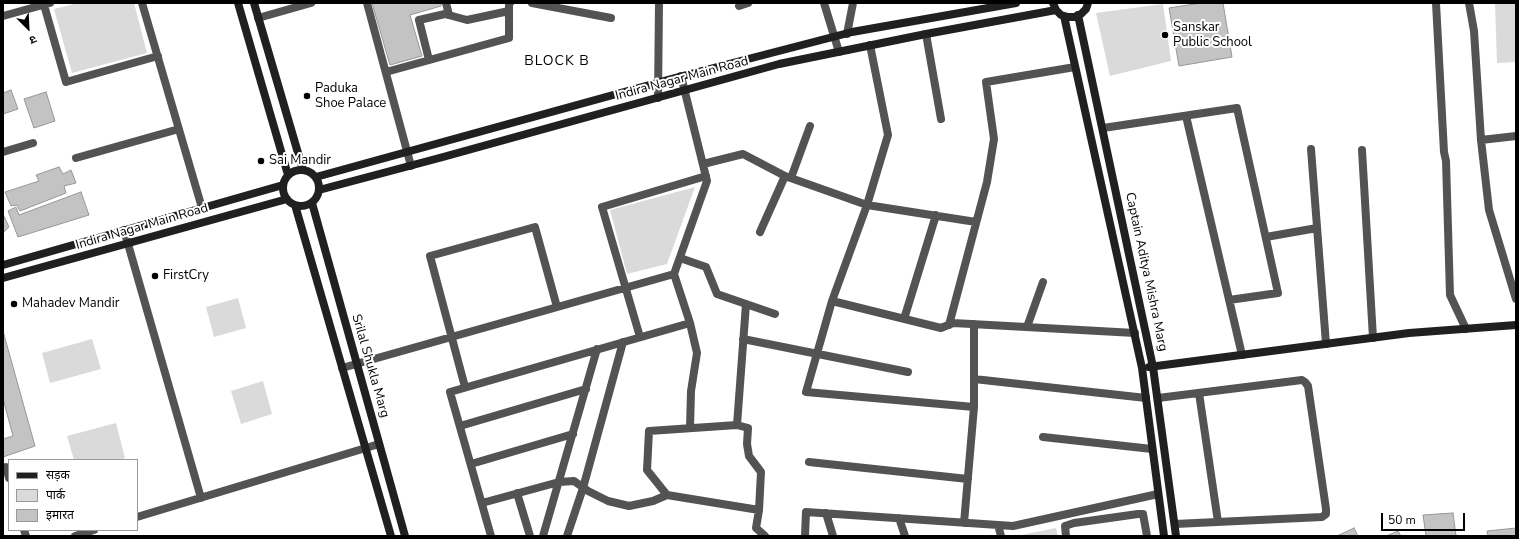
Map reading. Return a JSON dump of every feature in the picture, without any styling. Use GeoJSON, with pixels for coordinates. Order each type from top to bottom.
{"type":"FeatureCollection","features":[{"type":"Feature","properties":{"kind":"street"},"geometry":{"type":"LineString","coordinates":[[142,3],[202,208]]}},
{"type":"Feature","properties":{"kind":"street"},"geometry":{"type":"LineString","coordinates":[[238,3],[288,175]]}},
{"type":"Feature","properties":{"kind":"street"},"geometry":{"type":"LineString","coordinates":[[254,3],[303,170]]}},
{"type":"Feature","properties":{"kind":"street"},"geometry":{"type":"LineString","coordinates":[[258,18],[311,3]]}},
{"type":"Feature","properties":{"kind":"street"},"geometry":{"type":"LineString","coordinates":[[367,3],[411,166]]}},
{"type":"Feature","properties":{"kind":"street"},"geometry":{"type":"LineString","coordinates":[[446,3],[449,15]]}},
{"type":"Feature","properties":{"kind":"street"},"geometry":{"type":"LineString","coordinates":[[532,3],[611,18]]}},
{"type":"Feature","properties":{"kind":"street"},"geometry":{"type":"LineString","coordinates":[[658,98],[660,82],[659,3]]}},
{"type":"Feature","properties":{"kind":"street"},"geometry":{"type":"LineString","coordinates":[[739,6],[748,3]]}},
{"type":"Feature","properties":{"kind":"street"},"geometry":{"type":"LineString","coordinates":[[824,3],[839,52]]}},
{"type":"Feature","properties":{"kind":"street"},"geometry":{"type":"LineString","coordinates":[[847,34],[853,3]]}},
{"type":"Feature","properties":{"kind":"street","name":"Indira Nagar Main Road"},"geometry":{"type":"LineString","coordinates":[[316,177],[681,76],[834,37],[1016,3]]}},
{"type":"Feature","properties":{"kind":"street"},"geometry":{"type":"LineString","coordinates":[[1054,7],[1064,16],[1075,17],[1086,9],[1088,3]]}},
{"type":"Feature","properties":{"kind":"street"},"geometry":{"type":"LineString","coordinates":[[1436,3],[1444,152],[1446,161],[1450,295],[1466,329]]}},
{"type":"Feature","properties":{"kind":"street"},"geometry":{"type":"LineString","coordinates":[[1469,3],[1474,31],[1481,140],[1489,210],[1516,299]]}},
{"type":"Feature","properties":{"kind":"street"},"geometry":{"type":"LineString","coordinates":[[3,16],[47,4],[66,82],[158,56]]}},
{"type":"Feature","properties":{"kind":"street"},"geometry":{"type":"LineString","coordinates":[[386,72],[509,38],[509,7],[467,20],[445,14],[419,20],[429,60]]}},
{"type":"Feature","properties":{"kind":"street","name":"Indira Nagar Main Road"},"geometry":{"type":"LineString","coordinates":[[319,190],[779,64],[1054,7]]}},
{"type":"Feature","properties":{"kind":"street","name":"Captain Aditya Mishra Marg"},"geometry":{"type":"LineString","coordinates":[[1078,15],[1153,367],[1176,536]]}},
{"type":"Feature","properties":{"kind":"street","name":"Captain Aditya Mishra Marg"},"geometry":{"type":"LineString","coordinates":[[1064,16],[1142,368],[1164,536]]}},
{"type":"Feature","properties":{"kind":"street"},"geometry":{"type":"LineString","coordinates":[[926,34],[941,119]]}},
{"type":"Feature","properties":{"kind":"street"},"geometry":{"type":"LineString","coordinates":[[870,45],[888,135],[867,205],[832,301],[806,392],[974,407]]}},
{"type":"Feature","properties":{"kind":"street"},"geometry":{"type":"LineString","coordinates":[[949,325],[987,182],[994,139],[986,82],[1075,67]]}},
{"type":"Feature","properties":{"kind":"street"},"geometry":{"type":"LineString","coordinates":[[681,76],[686,90],[707,181],[674,274],[690,323],[697,353],[691,391],[690,428]]}},
{"type":"Feature","properties":{"kind":"street"},"geometry":{"type":"LineString","coordinates":[[1103,128],[1237,108],[1278,292],[1229,300]]}},
{"type":"Feature","properties":{"kind":"street"},"geometry":{"type":"LineString","coordinates":[[1186,116],[1242,355]]}},
{"type":"Feature","properties":{"kind":"street"},"geometry":{"type":"LineString","coordinates":[[760,232],[788,177],[810,126]]}},
{"type":"Feature","properties":{"kind":"street"},"geometry":{"type":"LineString","coordinates":[[76,158],[179,129]]}},
{"type":"Feature","properties":{"kind":"street"},"geometry":{"type":"LineString","coordinates":[[1481,140],[1516,136]]}},
{"type":"Feature","properties":{"kind":"street"},"geometry":{"type":"LineString","coordinates":[[3,152],[33,143]]}},
{"type":"Feature","properties":{"kind":"street"},"geometry":{"type":"LineString","coordinates":[[1310,149],[1326,344]]}},
{"type":"Feature","properties":{"kind":"street"},"geometry":{"type":"LineString","coordinates":[[1362,150],[1374,338]]}},
{"type":"Feature","properties":{"kind":"street"},"geometry":{"type":"LineString","coordinates":[[703,164],[742,154],[788,177],[867,205],[976,222]]}},
{"type":"Feature","properties":{"kind":"street"},"geometry":{"type":"LineString","coordinates":[[303,170],[311,172],[316,177],[319,184],[319,190],[317,197],[312,203],[306,205],[295,205],[287,199],[284,193],[283,185],[288,175],[295,171],[303,170]]}},
{"type":"Feature","properties":{"kind":"street"},"geometry":{"type":"LineString","coordinates":[[640,337],[602,207],[706,176]]}},
{"type":"Feature","properties":{"kind":"street","name":"Indira Nagar Main Road"},"geometry":{"type":"LineString","coordinates":[[3,265],[283,185]]}},
{"type":"Feature","properties":{"kind":"street","name":"Indira Nagar Main Road"},"geometry":{"type":"LineString","coordinates":[[3,278],[287,199]]}},
{"type":"Feature","properties":{"kind":"street","name":"Srilal Shukla Marg"},"geometry":{"type":"LineString","coordinates":[[312,203],[404,536]]}},
{"type":"Feature","properties":{"kind":"street","name":"Srilal Shukla Marg"},"geometry":{"type":"LineString","coordinates":[[295,205],[391,536]]}},
{"type":"Feature","properties":{"kind":"street"},"geometry":{"type":"LineString","coordinates":[[904,319],[936,215]]}},
{"type":"Feature","properties":{"kind":"street"},"geometry":{"type":"LineString","coordinates":[[465,387],[430,256],[535,227],[557,307]]}},
{"type":"Feature","properties":{"kind":"street"},"geometry":{"type":"LineString","coordinates":[[1266,237],[1317,228]]}},
{"type":"Feature","properties":{"kind":"street"},"geometry":{"type":"LineString","coordinates":[[124,230],[201,498]]}},
{"type":"Feature","properties":{"kind":"street"},"geometry":{"type":"LineString","coordinates":[[680,258],[706,267],[717,294],[775,314]]}},
{"type":"Feature","properties":{"kind":"street"},"geometry":{"type":"LineString","coordinates":[[342,368],[674,274]]}},
{"type":"Feature","properties":{"kind":"street"},"geometry":{"type":"LineString","coordinates":[[1027,327],[1043,282]]}},
{"type":"Feature","properties":{"kind":"street"},"geometry":{"type":"LineString","coordinates":[[832,301],[941,328],[953,323],[1134,333]]}},
{"type":"Feature","properties":{"kind":"street"},"geometry":{"type":"LineString","coordinates":[[737,425],[746,304]]}},
{"type":"Feature","properties":{"kind":"street"},"geometry":{"type":"LineString","coordinates":[[491,536],[450,392],[690,323]]}},
{"type":"Feature","properties":{"kind":"street"},"geometry":{"type":"LineString","coordinates":[[964,523],[974,407],[974,324]]}},
{"type":"Feature","properties":{"kind":"street"},"geometry":{"type":"LineString","coordinates":[[1142,368],[1409,333],[1516,325]]}},
{"type":"Feature","properties":{"kind":"street"},"geometry":{"type":"LineString","coordinates":[[743,339],[908,372]]}},
{"type":"Feature","properties":{"kind":"street"},"geometry":{"type":"LineString","coordinates":[[567,536],[583,488],[624,342]]}},
{"type":"Feature","properties":{"kind":"street"},"geometry":{"type":"LineString","coordinates":[[543,536],[597,349]]}},
{"type":"Feature","properties":{"kind":"street"},"geometry":{"type":"LineString","coordinates":[[974,379],[1146,398]]}},
{"type":"Feature","properties":{"kind":"street"},"geometry":{"type":"LineString","coordinates":[[1158,398],[1302,380],[1308,386],[1326,509],[1326,514],[1322,517],[1175,524]]}},
{"type":"Feature","properties":{"kind":"street"},"geometry":{"type":"LineString","coordinates":[[460,426],[586,389]]}},
{"type":"Feature","properties":{"kind":"street"},"geometry":{"type":"LineString","coordinates":[[1199,393],[1218,522]]}},
{"type":"Feature","properties":{"kind":"street"},"geometry":{"type":"LineString","coordinates":[[667,495],[647,470],[650,430],[737,425],[748,428],[749,456],[761,472],[759,510],[756,528],[765,536]]}},
{"type":"Feature","properties":{"kind":"street"},"geometry":{"type":"LineString","coordinates":[[470,464],[573,434]]}},
{"type":"Feature","properties":{"kind":"street"},"geometry":{"type":"LineString","coordinates":[[1043,437],[1152,449]]}},
{"type":"Feature","properties":{"kind":"street"},"geometry":{"type":"LineString","coordinates":[[138,517],[379,444]]}},
{"type":"Feature","properties":{"kind":"street"},"geometry":{"type":"LineString","coordinates":[[809,462],[968,479]]}},
{"type":"Feature","properties":{"kind":"street"},"geometry":{"type":"LineString","coordinates":[[3,468],[6,467],[8,474]]}},
{"type":"Feature","properties":{"kind":"street"},"geometry":{"type":"LineString","coordinates":[[482,503],[559,482],[574,481],[583,488],[608,501],[629,506],[653,501],[667,495],[759,510]]}},
{"type":"Feature","properties":{"kind":"street"},"geometry":{"type":"LineString","coordinates":[[517,493],[530,536]]}},
{"type":"Feature","properties":{"kind":"street"},"geometry":{"type":"LineString","coordinates":[[805,536],[806,512],[1013,526],[1158,494]]}},
{"type":"Feature","properties":{"kind":"street"},"geometry":{"type":"LineString","coordinates":[[826,513],[833,536]]}},
{"type":"Feature","properties":{"kind":"street"},"geometry":{"type":"LineString","coordinates":[[1066,536],[1065,526],[1074,523],[1138,514],[1143,514],[1147,536]]}},
{"type":"Feature","properties":{"kind":"street"},"geometry":{"type":"LineString","coordinates":[[900,518],[905,536]]}},
{"type":"Feature","properties":{"kind":"street"},"geometry":{"type":"LineString","coordinates":[[998,525],[1001,536]]}},
{"type":"Feature","properties":{"kind":"street"},"geometry":{"type":"LineString","coordinates":[[74,536],[91,531]]}},
{"type":"Feature","properties":{"kind":"green space"},"geometry":{"type":"Polygon","coordinates":[[[78,3],[134,3],[147,53],[72,73],[54,9],[78,3]]]}},
{"type":"Feature","properties":{"kind":"green space"},"geometry":{"type":"Polygon","coordinates":[[[1495,3],[1516,3],[1516,62],[1497,63],[1495,3]]]}},
{"type":"Feature","properties":{"kind":"green space"},"geometry":{"type":"Polygon","coordinates":[[[1163,4],[1171,61],[1110,76],[1096,13],[1163,4]]]}},
{"type":"Feature","properties":{"kind":"green space"},"geometry":{"type":"Polygon","coordinates":[[[695,187],[667,264],[627,274],[610,210],[695,187]]]}},
{"type":"Feature","properties":{"kind":"green space"},"geometry":{"type":"Polygon","coordinates":[[[238,298],[246,328],[214,337],[206,307],[238,298]]]}},
{"type":"Feature","properties":{"kind":"green space"},"geometry":{"type":"Polygon","coordinates":[[[92,339],[101,369],[50,383],[42,353],[92,339]]]}},
{"type":"Feature","properties":{"kind":"green space"},"geometry":{"type":"Polygon","coordinates":[[[263,381],[272,414],[241,424],[231,391],[263,381]]]}},
{"type":"Feature","properties":{"kind":"green space"},"geometry":{"type":"Polygon","coordinates":[[[116,423],[125,458],[74,459],[67,436],[116,423]]]}},
{"type":"Feature","properties":{"kind":"green space"},"geometry":{"type":"Polygon","coordinates":[[[1056,528],[1058,536],[1016,536],[1056,528]]]}},
{"type":"Feature","properties":{"kind":"building"},"geometry":{"type":"Polygon","coordinates":[[[372,3],[441,3],[441,6],[410,15],[422,56],[390,65],[372,3]]]}},
{"type":"Feature","properties":{"kind":"building"},"geometry":{"type":"Polygon","coordinates":[[[1201,3],[1223,3],[1232,57],[1179,66],[1169,8],[1201,3]]]}},
{"type":"Feature","properties":{"kind":"building"},"geometry":{"type":"Polygon","coordinates":[[[11,90],[18,109],[3,114],[3,93],[11,90]]]}},
{"type":"Feature","properties":{"kind":"building"},"geometry":{"type":"Polygon","coordinates":[[[46,92],[55,121],[34,128],[24,99],[46,92]]]}},
{"type":"Feature","properties":{"kind":"building"},"geometry":{"type":"Polygon","coordinates":[[[59,167],[63,174],[71,170],[76,183],[64,186],[66,193],[20,211],[17,205],[11,206],[5,192],[39,181],[36,175],[59,167]]]}},
{"type":"Feature","properties":{"kind":"building"},"geometry":{"type":"Polygon","coordinates":[[[81,192],[89,215],[18,237],[8,211],[16,207],[19,215],[81,192]]]}},
{"type":"Feature","properties":{"kind":"building"},"geometry":{"type":"Polygon","coordinates":[[[3,214],[9,227],[3,233],[3,214]]]}},
{"type":"Feature","properties":{"kind":"building"},"geometry":{"type":"Polygon","coordinates":[[[3,331],[35,446],[3,457],[3,439],[13,436],[3,399],[3,331]]]}},
{"type":"Feature","properties":{"kind":"building"},"geometry":{"type":"Polygon","coordinates":[[[1453,513],[1456,536],[1426,536],[1423,515],[1453,513]]]}},
{"type":"Feature","properties":{"kind":"building"},"geometry":{"type":"Polygon","coordinates":[[[1354,528],[1358,536],[1337,536],[1354,528]]]}},
{"type":"Feature","properties":{"kind":"building"},"geometry":{"type":"Polygon","coordinates":[[[1516,528],[1516,536],[1488,536],[1487,531],[1516,528]]]}},
{"type":"Feature","properties":{"kind":"building"},"geometry":{"type":"Polygon","coordinates":[[[1398,531],[1401,536],[1386,536],[1398,531]]]}},
{"type":"Feature","properties":{"kind":"place","name":"Sanskar Public School"},"geometry":{"type":"Point","coordinates":[1165,35]}},
{"type":"Feature","properties":{"kind":"place","name":"Paduka Shoe Palace"},"geometry":{"type":"Point","coordinates":[307,96]}},
{"type":"Feature","properties":{"kind":"place","name":"Sai Mandir"},"geometry":{"type":"Point","coordinates":[261,161]}},
{"type":"Feature","properties":{"kind":"place","name":"FirstCry"},"geometry":{"type":"Point","coordinates":[155,276]}},
{"type":"Feature","properties":{"kind":"place","name":"Mahadev Mandir"},"geometry":{"type":"Point","coordinates":[14,304]}},
{"type":"Feature","properties":{"kind":"district","name":"BLOCK B"},"geometry":{"type":"Point","coordinates":[557,62]}}]}
